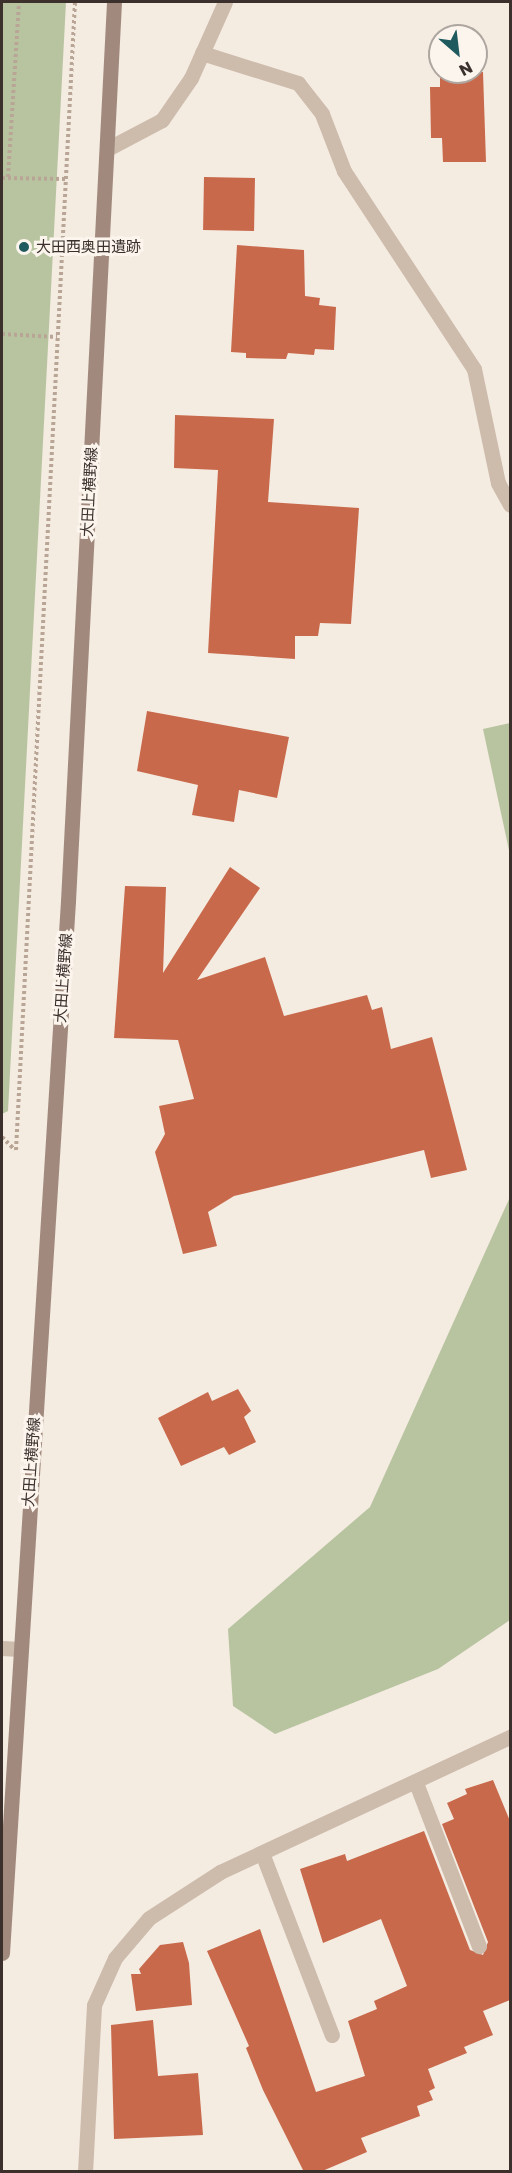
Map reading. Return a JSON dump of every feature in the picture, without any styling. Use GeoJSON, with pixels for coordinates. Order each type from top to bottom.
{"type":"FeatureCollection","features":[{"type":"Feature","properties":{"kind":"main road","name":"大田上横野線"},"geometry":{"type":"LineString","coordinates":[[2,1953],[19,1649],[68,901],[114,2]]}},
{"type":"Feature","properties":{"kind":"street"},"geometry":{"type":"LineString","coordinates":[[106,149],[162,120],[202,53],[225,2]]}},
{"type":"Feature","properties":{"kind":"street"},"geometry":{"type":"LineString","coordinates":[[202,53],[298,83],[322,114],[344,171],[474,369],[498,483],[510,505]]}},
{"type":"Feature","properties":{"kind":"street"},"geometry":{"type":"LineString","coordinates":[[2,1648],[19,1649]]}},
{"type":"Feature","properties":{"kind":"street"},"geometry":{"type":"LineString","coordinates":[[85,2172],[94,2006],[115,1958],[149,1918],[170,1902],[262,1853],[416,1784],[510,1737]]}},
{"type":"Feature","properties":{"kind":"street"},"geometry":{"type":"LineString","coordinates":[[416,1784],[479,1946]]}},
{"type":"Feature","properties":{"kind":"street"},"geometry":{"type":"LineString","coordinates":[[262,1853],[332,2035]]}},
{"type":"Feature","properties":{"kind":"path"},"geometry":{"type":"LineString","coordinates":[[8,177],[19,2]]}},
{"type":"Feature","properties":{"kind":"path"},"geometry":{"type":"LineString","coordinates":[[2,1137],[16,1150],[75,2]]}},
{"type":"Feature","properties":{"kind":"path"},"geometry":{"type":"LineString","coordinates":[[2,178],[66,179]]}},
{"type":"Feature","properties":{"kind":"path"},"geometry":{"type":"LineString","coordinates":[[2,334],[57,337]]}},
{"type":"Feature","properties":{"kind":"green space"},"geometry":{"type":"Polygon","coordinates":[[[2,2],[66,2],[8,1111],[2,1114],[2,2]]]}},
{"type":"Feature","properties":{"kind":"green space"},"geometry":{"type":"Polygon","coordinates":[[[510,723],[510,855],[483,729],[510,723]]]}},
{"type":"Feature","properties":{"kind":"green space"},"geometry":{"type":"Polygon","coordinates":[[[510,1197],[510,1620],[438,1669],[275,1734],[233,1706],[228,1629],[370,1507],[510,1197]]]}},
{"type":"Feature","properties":{"kind":"building"},"geometry":{"type":"Polygon","coordinates":[[[440,84],[483,84],[486,162],[443,162],[442,138],[431,138],[430,87],[440,87],[440,84]]]}},
{"type":"Feature","properties":{"kind":"building"},"geometry":{"type":"Polygon","coordinates":[[[204,177],[255,178],[254,231],[203,230],[204,177]]]}},
{"type":"Feature","properties":{"kind":"building"},"geometry":{"type":"Polygon","coordinates":[[[237,245],[304,250],[305,296],[320,298],[319,305],[336,307],[334,350],[315,349],[314,355],[288,353],[286,359],[246,358],[246,353],[231,352],[237,245]]]}},
{"type":"Feature","properties":{"kind":"building"},"geometry":{"type":"Polygon","coordinates":[[[175,415],[274,419],[268,502],[359,508],[351,624],[320,623],[318,636],[295,636],[295,659],[208,653],[218,470],[174,468],[175,415]]]}},
{"type":"Feature","properties":{"kind":"building"},"geometry":{"type":"Polygon","coordinates":[[[147,711],[289,737],[277,798],[239,790],[234,822],[192,815],[198,785],[137,771],[147,711]]]}},
{"type":"Feature","properties":{"kind":"building"},"geometry":{"type":"Polygon","coordinates":[[[230,867],[260,888],[197,980],[265,957],[284,1016],[367,995],[372,1010],[382,1007],[391,1049],[432,1037],[467,1170],[431,1178],[424,1150],[234,1196],[208,1212],[217,1246],[183,1254],[155,1152],[165,1134],[159,1106],[194,1099],[178,1040],[114,1038],[125,886],[166,887],[163,973],[230,867]]]}},
{"type":"Feature","properties":{"kind":"building"},"geometry":{"type":"Polygon","coordinates":[[[238,1389],[251,1411],[244,1417],[256,1442],[229,1455],[224,1447],[181,1466],[158,1418],[208,1392],[212,1401],[238,1389]]]}},
{"type":"Feature","properties":{"kind":"building"},"geometry":{"type":"Polygon","coordinates":[[[493,1780],[510,1821],[510,2000],[483,2011],[493,2035],[464,2047],[467,2053],[428,2069],[435,2088],[429,2091],[433,2100],[417,2106],[420,2116],[361,2138],[367,2152],[320,2172],[304,2172],[263,2090],[246,2048],[249,2046],[207,1951],[260,1929],[316,2092],[365,2076],[348,2021],[377,2009],[374,2001],[407,1986],[381,1919],[323,1943],[300,1869],[345,1854],[347,1861],[424,1831],[470,1950],[483,1955],[488,1942],[442,1824],[454,1819],[447,1803],[467,1794],[465,1789],[493,1780]]]}},
{"type":"Feature","properties":{"kind":"building"},"geometry":{"type":"Polygon","coordinates":[[[183,1942],[189,1963],[192,2005],[136,2011],[131,1974],[141,1974],[139,1969],[160,1945],[183,1942]]]}},
{"type":"Feature","properties":{"kind":"building"},"geometry":{"type":"Polygon","coordinates":[[[153,2020],[158,2076],[198,2073],[203,2135],[114,2139],[111,2025],[153,2020]]]}},
{"type":"Feature","properties":{"kind":"place","name":"大田西奥田遺跡"},"geometry":{"type":"Point","coordinates":[24,247]}}]}
